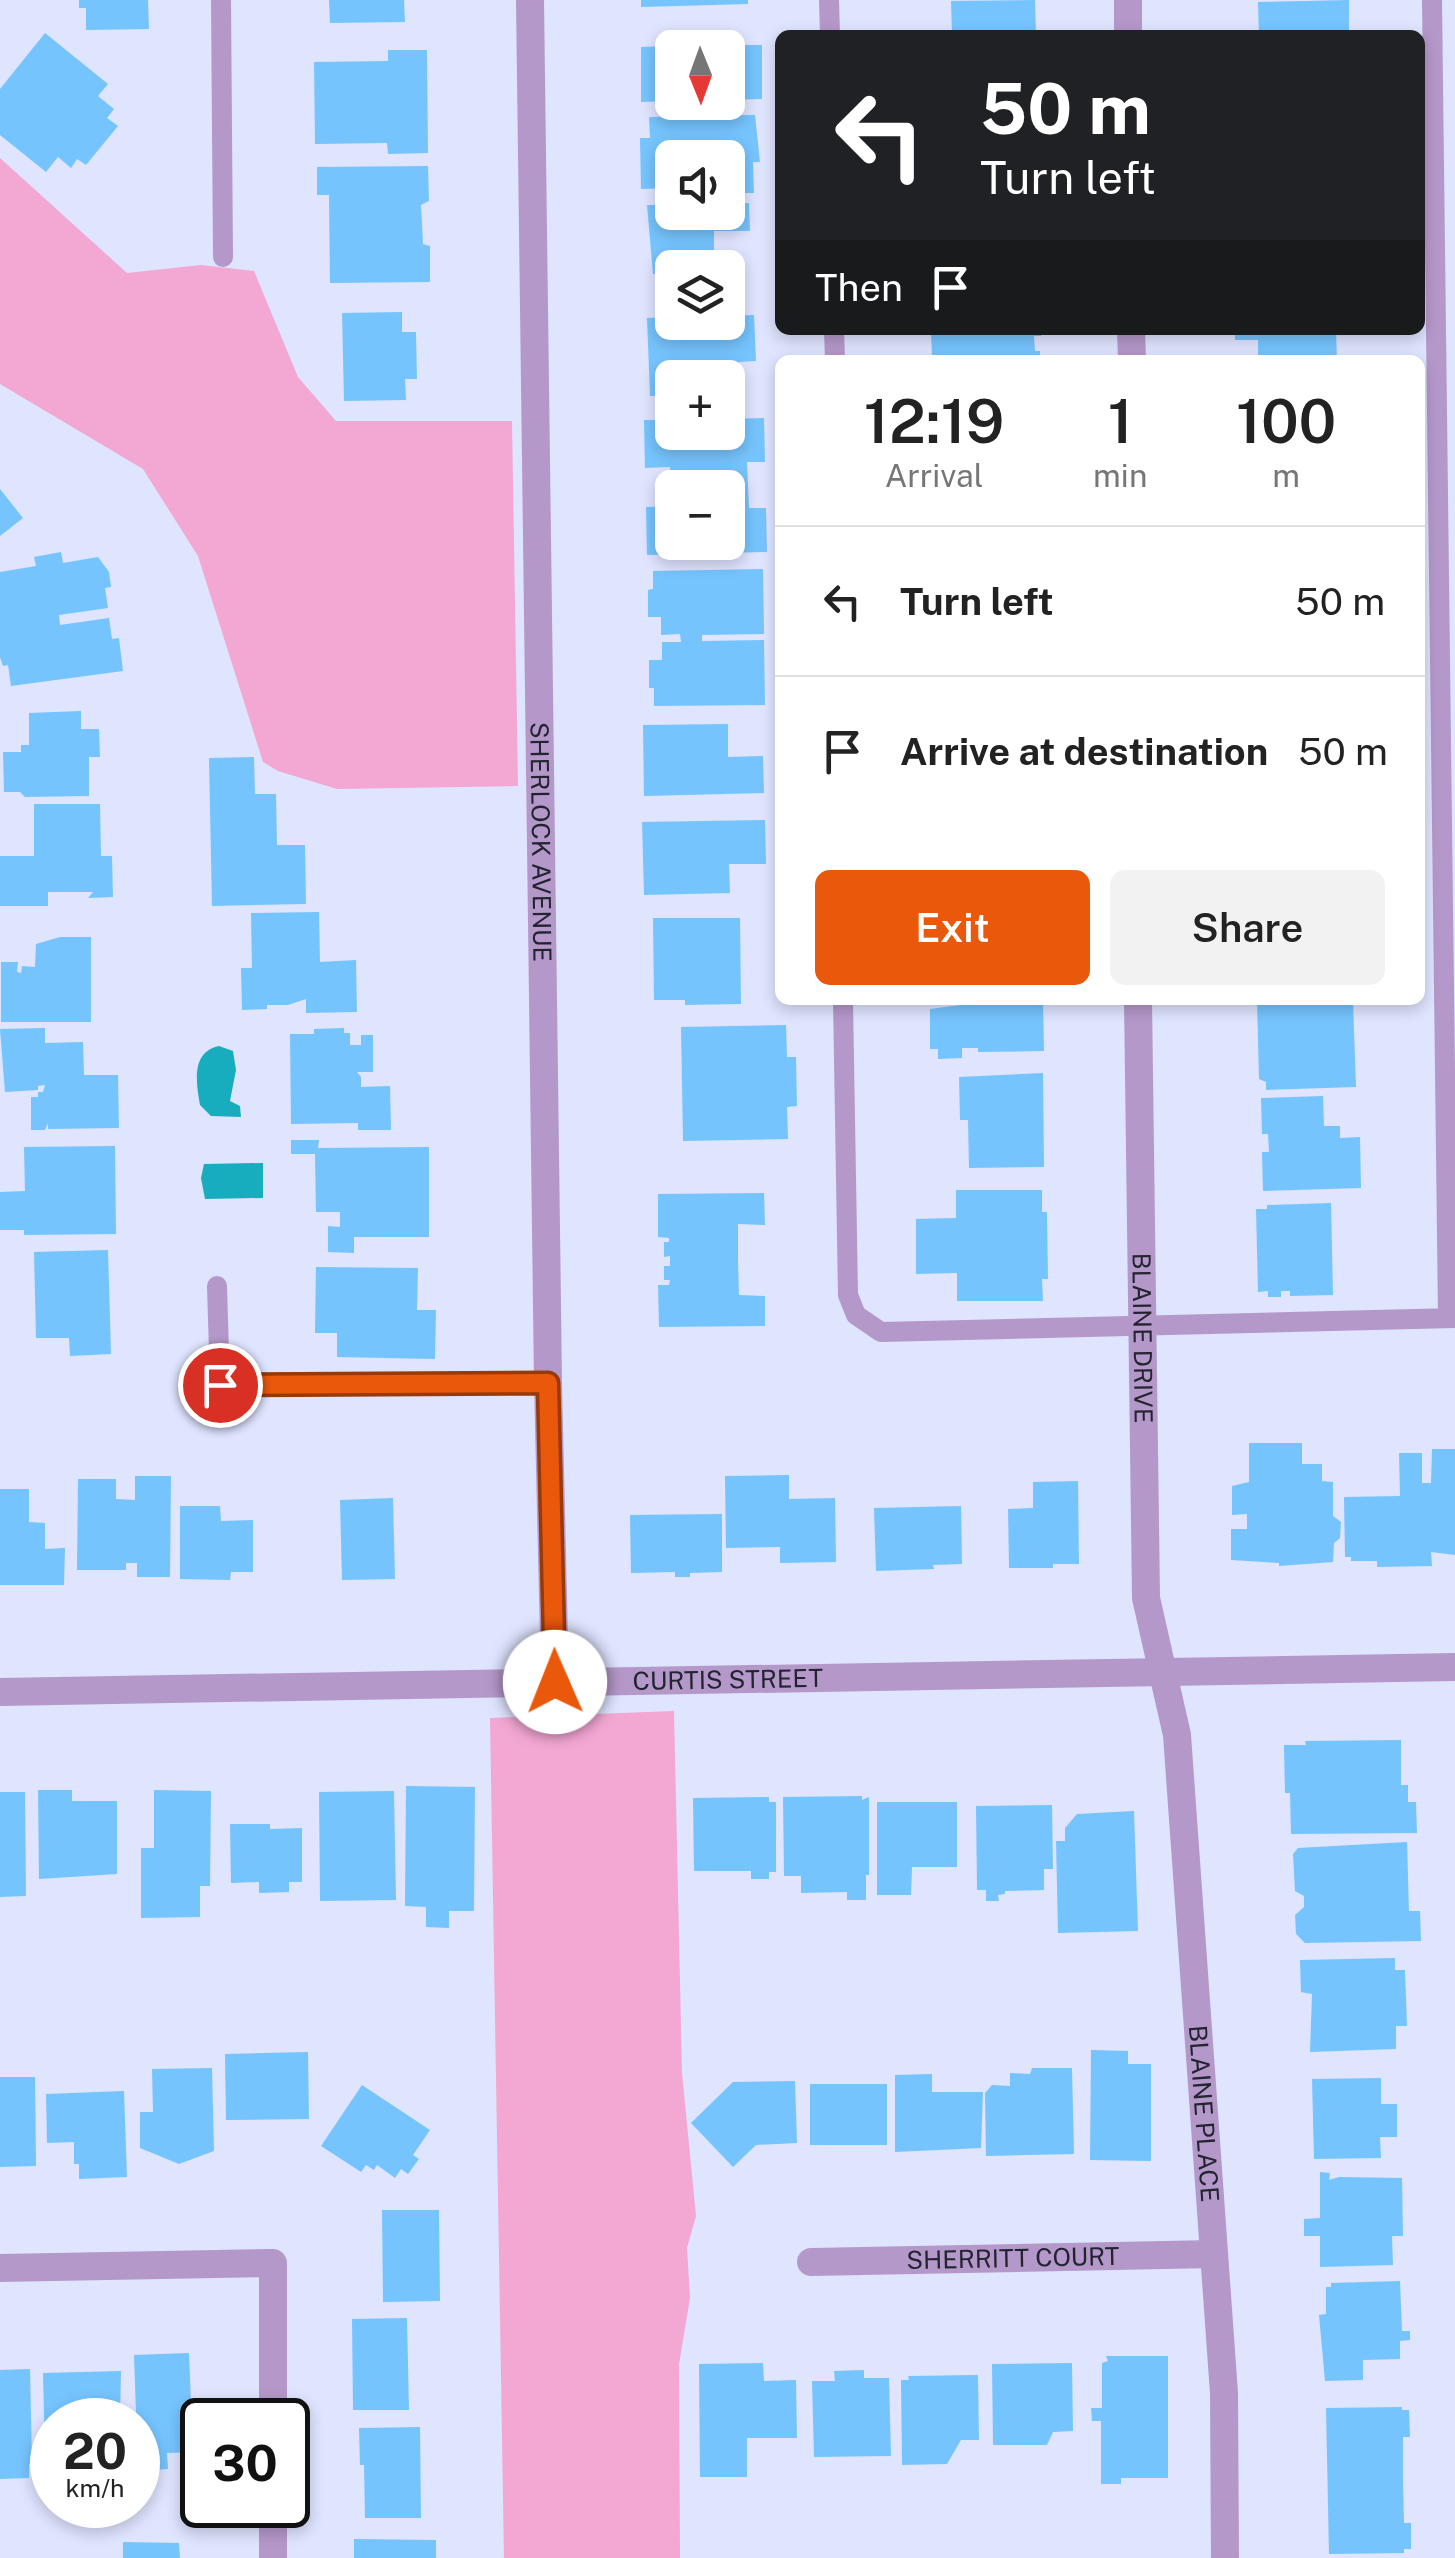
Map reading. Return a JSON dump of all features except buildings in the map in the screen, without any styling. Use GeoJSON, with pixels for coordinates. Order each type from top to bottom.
{"type":"FeatureCollection","features":[{"type":"Feature","properties":{"kind":"street","name":"SHERLOCK AVENUE"},"geometry":{"type":"LineString","coordinates":[[530,0],[555,1682]]}},
{"type":"Feature","properties":{"kind":"street"},"geometry":{"type":"LineString","coordinates":[[1128,0],[1128,30]]}},
{"type":"Feature","properties":{"kind":"street","name":"BLAINE DRIVE"},"geometry":{"type":"LineString","coordinates":[[1138,1005],[1146,1598],[1163,1672]]}},
{"type":"Feature","properties":{"kind":"street","name":"CURTIS STREET"},"geometry":{"type":"LineString","coordinates":[[0,1692],[1455,1666]]}},
{"type":"Feature","properties":{"kind":"street","name":"BLAINE PLACE"},"geometry":{"type":"LineString","coordinates":[[1163,1672],[1177,1735],[1224,2394],[1225,2558]]}},
{"type":"Feature","properties":{"kind":"street","name":"SHERRITT COURT"},"geometry":{"type":"LineString","coordinates":[[811,2262],[1214,2254]]}},
{"type":"Feature","properties":{"kind":"street"},"geometry":{"type":"LineString","coordinates":[[0,2268],[274,2263],[273,2398]]}},
{"type":"Feature","properties":{"kind":"street"},"geometry":{"type":"LineString","coordinates":[[273,2528],[273,2558]]}},
{"type":"Feature","properties":{"kind":"lane"},"geometry":{"type":"LineString","coordinates":[[220,0],[223,257]]}},
{"type":"Feature","properties":{"kind":"lane"},"geometry":{"type":"LineString","coordinates":[[830,0],[830,30]]}},
{"type":"Feature","properties":{"kind":"lane"},"geometry":{"type":"LineString","coordinates":[[844,1005],[848,1295],[856,1315],[881,1332],[1452,1318],[1432,0]]}},
{"type":"Feature","properties":{"kind":"lane"},"geometry":{"type":"LineString","coordinates":[[218,1286],[220,1385],[548,1383]]}},
{"type":"Feature","properties":{"kind":"shaded area"},"geometry":{"type":"Polygon","coordinates":[[[0,158],[127,273],[201,265],[254,271],[298,377],[336,421],[512,421],[518,786],[337,789],[278,771],[263,762],[198,556],[143,469],[0,384],[0,158]]]}},
{"type":"Feature","properties":{"kind":"shaded area"},"geometry":{"type":"Polygon","coordinates":[[[674,1711],[682,2073],[696,2216],[687,2248],[690,2298],[679,2364],[680,2558],[504,2558],[490,1718],[674,1711]]]}},
{"type":"Feature","properties":{"kind":"water"},"geometry":{"type":"Polygon","coordinates":[[[219,1046],[233,1051],[236,1070],[230,1101],[240,1106],[241,1117],[211,1116],[200,1105],[200,1061],[210,1049],[219,1046]]]}},
{"type":"Feature","properties":{"kind":"water"},"geometry":{"type":"Polygon","coordinates":[[[263,1163],[263,1198],[205,1199],[201,1178],[204,1164],[263,1163]]]}},
{"type":"Feature","properties":{"kind":"route"},"geometry":{"type":"LineString","coordinates":[[220,1385],[548,1383],[555,1682]]}}]}
